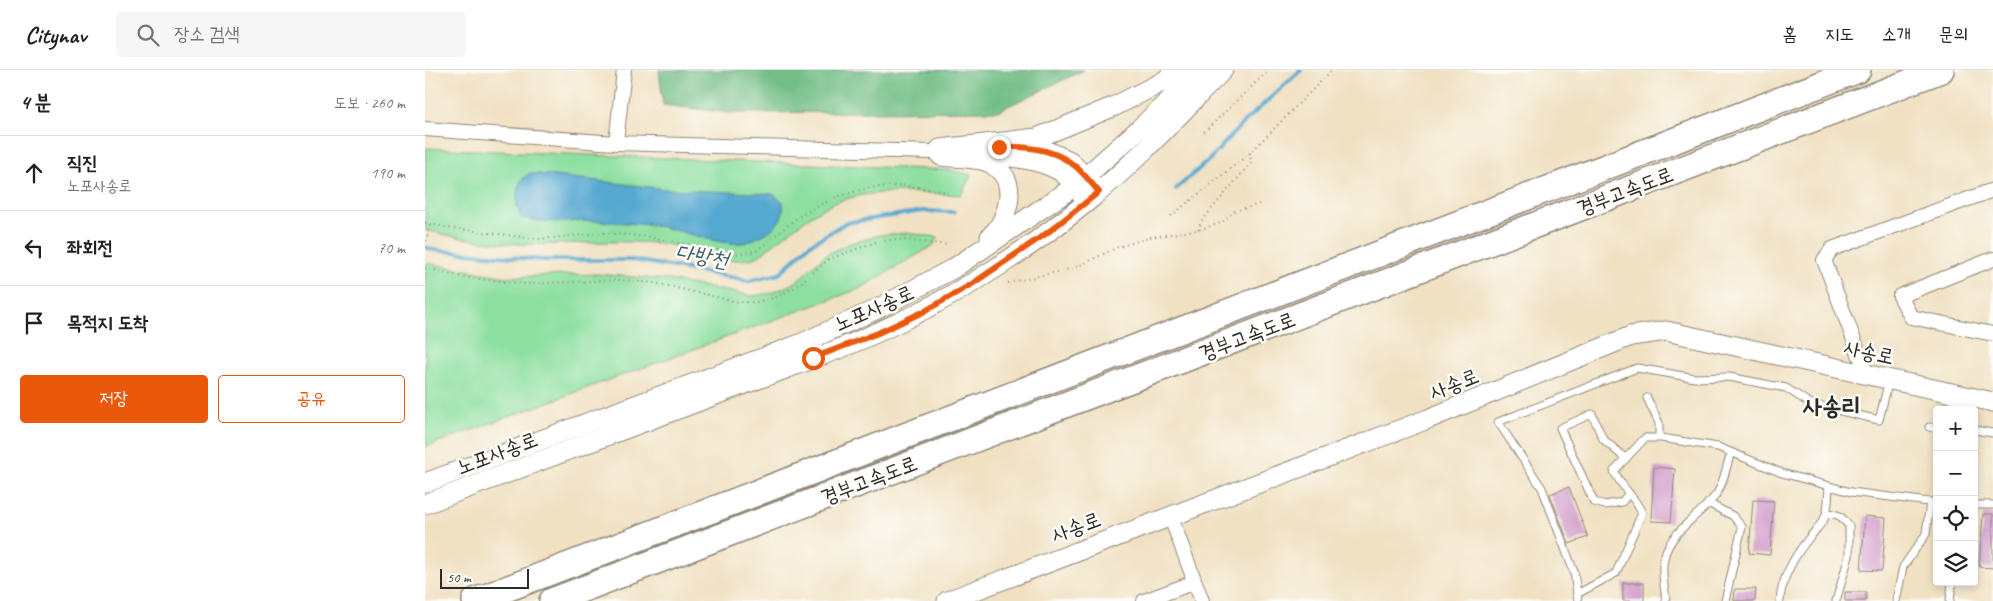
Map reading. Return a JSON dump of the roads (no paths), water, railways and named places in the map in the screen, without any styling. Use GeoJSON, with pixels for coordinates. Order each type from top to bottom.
{"type":"FeatureCollection","features":[{"type":"Feature","properties":{"kind":"highway","name":"경부고속도로"},"geometry":{"type":"LineString","coordinates":[[475,601],[1858,70]]}},
{"type":"Feature","properties":{"kind":"highway","name":"경부고속도로"},"geometry":{"type":"LineString","coordinates":[[553,601],[1941,70]]}},
{"type":"Feature","properties":{"kind":"main road"},"geometry":{"type":"LineString","coordinates":[[937,152],[1037,138],[1115,106],[1164,81],[1178,70]]}},
{"type":"Feature","properties":{"kind":"main road","name":"노포사송로"},"geometry":{"type":"LineString","coordinates":[[425,483],[801,344],[879,308],[964,262],[1081,182],[1201,70]]}},
{"type":"Feature","properties":{"kind":"main road","name":"노포사송로"},"geometry":{"type":"LineString","coordinates":[[425,504],[878,333],[925,311],[972,284],[1047,233],[1093,197],[1151,143],[1223,70]]}},
{"type":"Feature","properties":{"kind":"main road"},"geometry":{"type":"LineString","coordinates":[[937,152],[1021,146],[1047,151],[1070,161],[1081,182],[1093,197]]}},
{"type":"Feature","properties":{"kind":"main road"},"geometry":{"type":"LineString","coordinates":[[937,152],[989,162],[1003,172],[1008,184],[1010,194],[1005,214],[998,230],[964,262]]}},
{"type":"Feature","properties":{"kind":"main road","name":"사송로"},"geometry":{"type":"LineString","coordinates":[[947,601],[1170,515],[1428,419],[1631,336],[1666,331],[1993,402]]}},
{"type":"Feature","properties":{"kind":"street"},"geometry":{"type":"LineString","coordinates":[[616,143],[624,70]]}},
{"type":"Feature","properties":{"kind":"street"},"geometry":{"type":"LineString","coordinates":[[425,129],[616,143],[937,152]]}},
{"type":"Feature","properties":{"kind":"street"},"geometry":{"type":"LineString","coordinates":[[1867,375],[1824,260],[1828,254],[1832,249],[1993,190]]}},
{"type":"Feature","properties":{"kind":"street"},"geometry":{"type":"LineString","coordinates":[[1993,259],[1899,296],[1911,317],[1993,334]]}},
{"type":"Feature","properties":{"kind":"street"},"geometry":{"type":"LineString","coordinates":[[1170,515],[1202,601]]}},
{"type":"Feature","properties":{"kind":"street"},"geometry":{"type":"LineString","coordinates":[[1144,601],[1195,582]]}},
{"type":"Feature","properties":{"kind":"lane"},"geometry":{"type":"LineString","coordinates":[[1889,380],[1879,420],[1811,404],[1786,388],[1729,377],[1695,378],[1637,368],[1498,422],[1542,488],[1574,572],[1578,598],[1616,574],[1642,513],[1637,502],[1619,482],[1614,471],[1645,438],[1659,438],[1718,448],[1782,473],[1851,492],[1933,503],[1926,534],[1903,567],[1896,601]]}},
{"type":"Feature","properties":{"kind":"lane"},"geometry":{"type":"LineString","coordinates":[[1647,398],[1659,423],[1659,438]]}},
{"type":"Feature","properties":{"kind":"lane"},"geometry":{"type":"LineString","coordinates":[[1626,459],[1603,439],[1592,414],[1560,428],[1594,502],[1605,505],[1622,502],[1629,493]]}},
{"type":"Feature","properties":{"kind":"lane"},"geometry":{"type":"LineString","coordinates":[[1978,431],[1993,433]]}},
{"type":"Feature","properties":{"kind":"lane"},"geometry":{"type":"LineString","coordinates":[[1666,601],[1663,566],[1665,555],[1685,524],[1717,495],[1731,452]]}},
{"type":"Feature","properties":{"kind":"lane"},"geometry":{"type":"LineString","coordinates":[[1780,601],[1780,592],[1788,572],[1805,544],[1825,518],[1829,486]]}},
{"type":"Feature","properties":{"kind":"lane"},"geometry":{"type":"LineString","coordinates":[[1708,503],[1733,516],[1742,526],[1725,601]]}},
{"type":"Feature","properties":{"kind":"lane"},"geometry":{"type":"LineString","coordinates":[[1978,505],[1993,505]]}},
{"type":"Feature","properties":{"kind":"lane"},"geometry":{"type":"LineString","coordinates":[[1827,512],[1840,516],[1849,526],[1849,556],[1837,601]]}},
{"type":"Feature","properties":{"kind":"lane"},"geometry":{"type":"LineString","coordinates":[[1950,601],[1952,586]]}},
{"type":"Feature","properties":{"kind":"water"},"geometry":{"type":"Polygon","coordinates":[[[530,173],[666,189],[773,194],[783,202],[783,209],[780,220],[773,229],[742,243],[707,239],[672,229],[643,224],[530,220],[521,218],[517,200],[519,185],[530,173]]]}},
{"type":"Feature","properties":{"kind":"waterway"},"geometry":{"type":"LineString","coordinates":[[1176,189],[1210,159],[1242,124],[1301,70]]}},
{"type":"Feature","properties":{"kind":"waterway","name":"다방천"},"geometry":{"type":"LineString","coordinates":[[425,247],[433,250],[544,260],[633,260],[749,281],[779,274],[808,246],[845,223],[923,211],[954,212]]}},
{"type":"Feature","properties":{"kind":"district","name":"사송리"},"geometry":{"type":"Point","coordinates":[1832,406]}}]}
